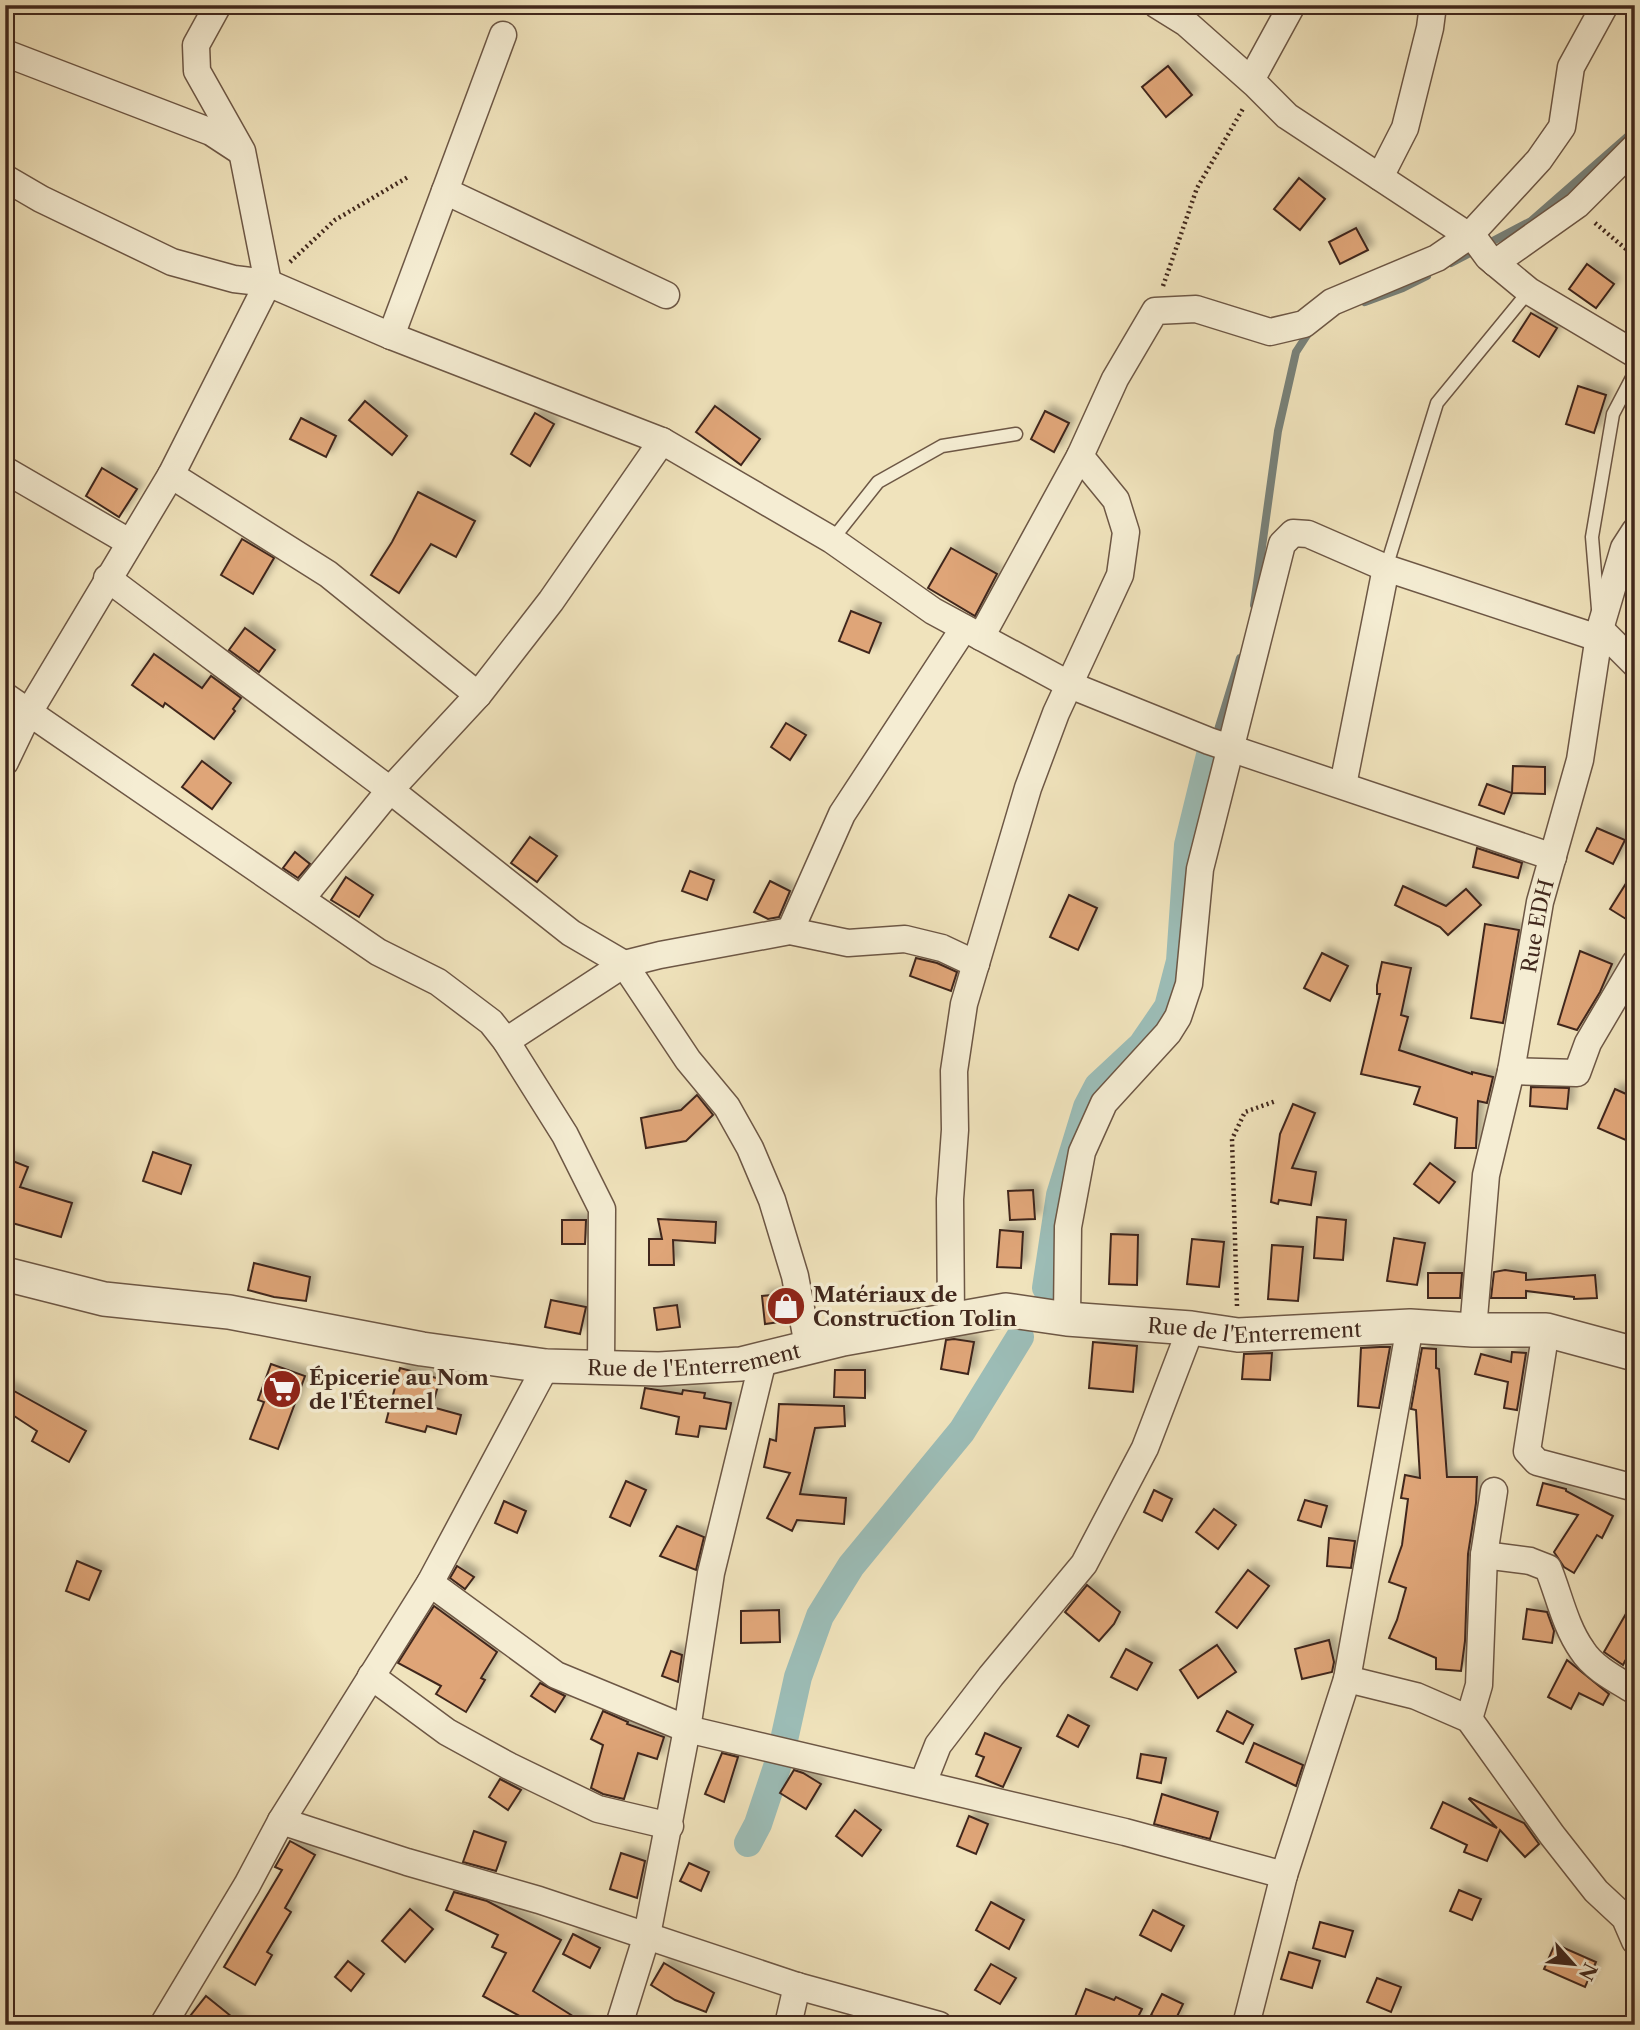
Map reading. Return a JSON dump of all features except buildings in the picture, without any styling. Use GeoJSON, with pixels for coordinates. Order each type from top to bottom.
{"type":"FeatureCollection","features":[{"type":"Feature","properties":{"kind":"street"},"geometry":{"type":"LineString","coordinates":[[5,762],[29,712],[171,475],[268,283],[242,151],[197,71],[196,44],[218,5]]}},
{"type":"Feature","properties":{"kind":"street"},"geometry":{"type":"LineString","coordinates":[[1157,5],[1186,23],[1287,116],[1482,249],[1529,291],[1635,354]]}},
{"type":"Feature","properties":{"kind":"street"},"geometry":{"type":"LineString","coordinates":[[1254,83],[1292,5]]}},
{"type":"Feature","properties":{"kind":"street"},"geometry":{"type":"LineString","coordinates":[[1380,177],[1405,128],[1430,28],[1433,5]]}},
{"type":"Feature","properties":{"kind":"street"},"geometry":{"type":"LineString","coordinates":[[1482,249],[1562,127],[1571,67],[1605,5]]}},
{"type":"Feature","properties":{"kind":"street"},"geometry":{"type":"LineString","coordinates":[[391,336],[503,35]]}},
{"type":"Feature","properties":{"kind":"street"},"geometry":{"type":"LineString","coordinates":[[5,53],[211,132],[242,151]]}},
{"type":"Feature","properties":{"kind":"street"},"geometry":{"type":"LineString","coordinates":[[790,931],[842,814],[972,633],[1080,456],[1115,379],[1155,311],[1196,309],[1270,332],[1304,324],[1332,302],[1437,258],[1482,249],[1577,205],[1635,147]]}},
{"type":"Feature","properties":{"kind":"street"},"geometry":{"type":"LineString","coordinates":[[5,178],[41,199],[172,262],[234,279],[268,283],[391,336],[662,441],[832,540],[933,611],[1070,685],[1231,748],[1553,857]]}},
{"type":"Feature","properties":{"kind":"street"},"geometry":{"type":"LineString","coordinates":[[445,191],[666,295]]}},
{"type":"Feature","properties":{"kind":"street"},"geometry":{"type":"LineString","coordinates":[[301,899],[390,790],[478,695],[551,601],[662,441]]}},
{"type":"Feature","properties":{"kind":"street"},"geometry":{"type":"LineString","coordinates":[[951,1319],[950,1199],[955,1130],[954,1071],[964,1004],[1028,788],[1056,713],[1120,576],[1126,532],[1115,500],[1080,456]]}},
{"type":"Feature","properties":{"kind":"street"},"geometry":{"type":"LineString","coordinates":[[5,470],[129,542]]}},
{"type":"Feature","properties":{"kind":"street"},"geometry":{"type":"LineString","coordinates":[[171,475],[328,574],[478,695]]}},
{"type":"Feature","properties":{"kind":"street","name":"Rue EDH"},"geometry":{"type":"LineString","coordinates":[[1473,1330],[1486,1175],[1511,1071],[1540,902],[1580,760],[1599,634],[1624,548],[1635,531]]}},
{"type":"Feature","properties":{"kind":"street"},"geometry":{"type":"LineString","coordinates":[[1067,1319],[1068,1227],[1082,1152],[1104,1103],[1168,1033],[1178,1017],[1189,984],[1200,869],[1282,544],[1293,533],[1308,534],[1386,568],[1599,634],[1635,664]]}},
{"type":"Feature","properties":{"kind":"street"},"geometry":{"type":"LineString","coordinates":[[1343,785],[1386,568]]}},
{"type":"Feature","properties":{"kind":"street"},"geometry":{"type":"LineString","coordinates":[[107,578],[390,790],[571,933],[624,964],[688,1060],[727,1107],[750,1147],[772,1200],[795,1276],[808,1346]]}},
{"type":"Feature","properties":{"kind":"street"},"geometry":{"type":"LineString","coordinates":[[5,696],[378,953],[438,982],[491,1022],[506,1041],[565,1135],[602,1209],[601,1368]]}},
{"type":"Feature","properties":{"kind":"street"},"geometry":{"type":"LineString","coordinates":[[506,1041],[624,964],[790,931],[848,943],[905,939],[942,947],[976,964]]}},
{"type":"Feature","properties":{"kind":"street"},"geometry":{"type":"LineString","coordinates":[[1511,1071],[1577,1073],[1588,1043],[1635,963]]}},
{"type":"Feature","properties":{"kind":"street","name":"Rue de l'Enterrement"},"geometry":{"type":"LineString","coordinates":[[5,1274],[104,1299],[229,1312],[422,1349],[546,1366],[659,1369],[741,1364],[808,1346],[1006,1310],[1067,1319],[1191,1328],[1238,1335],[1410,1326],[1473,1330],[1546,1330],[1635,1354]]}},
{"type":"Feature","properties":{"kind":"street"},"geometry":{"type":"LineString","coordinates":[[1246,2025],[1284,1875],[1347,1679],[1410,1326]]}},
{"type":"Feature","properties":{"kind":"street"},"geometry":{"type":"LineString","coordinates":[[923,1783],[938,1745],[1084,1564],[1144,1448],[1191,1328]]}},
{"type":"Feature","properties":{"kind":"street"},"geometry":{"type":"LineString","coordinates":[[1546,1330],[1527,1451],[1537,1462],[1635,1488]]}},
{"type":"Feature","properties":{"kind":"street"},"geometry":{"type":"LineString","coordinates":[[619,2025],[647,1935],[670,1826],[711,1573],[763,1360]]}},
{"type":"Feature","properties":{"kind":"street"},"geometry":{"type":"LineString","coordinates":[[163,2025],[247,1885],[281,1821],[430,1583],[546,1366]]}},
{"type":"Feature","properties":{"kind":"street"},"geometry":{"type":"LineString","coordinates":[[1469,1719],[1479,1685],[1484,1555],[1494,1491]]}},
{"type":"Feature","properties":{"kind":"street"},"geometry":{"type":"LineString","coordinates":[[1484,1555],[1530,1561],[1548,1568],[1565,1618],[1583,1652],[1607,1674],[1635,1691]]}},
{"type":"Feature","properties":{"kind":"street"},"geometry":{"type":"LineString","coordinates":[[430,1583],[556,1675],[687,1729],[1125,1832],[1284,1875]]}},
{"type":"Feature","properties":{"kind":"street"},"geometry":{"type":"LineString","coordinates":[[371,1676],[447,1732],[509,1766],[598,1809],[670,1826]]}},
{"type":"Feature","properties":{"kind":"street"},"geometry":{"type":"LineString","coordinates":[[1347,1679],[1416,1696],[1469,1719],[1552,1835],[1596,1891],[1631,1920]]}},
{"type":"Feature","properties":{"kind":"street"},"geometry":{"type":"LineString","coordinates":[[281,1821],[407,1862],[539,1900],[797,1986],[939,2025]]}},
{"type":"Feature","properties":{"kind":"street"},"geometry":{"type":"LineString","coordinates":[[788,2025],[797,1986]]}},
{"type":"Feature","properties":{"kind":"lane"},"geometry":{"type":"LineString","coordinates":[[1386,568],[1437,403],[1529,291]]}},
{"type":"Feature","properties":{"kind":"lane"},"geometry":{"type":"LineString","coordinates":[[1599,634],[1592,537],[1613,414],[1635,372]]}},
{"type":"Feature","properties":{"kind":"lane"},"geometry":{"type":"LineString","coordinates":[[832,540],[878,482],[942,446],[1016,434]]}},
{"type":"Feature","properties":{"kind":"path"},"geometry":{"type":"LineString","coordinates":[[1155,311],[1197,188],[1254,83]]}},
{"type":"Feature","properties":{"kind":"path"},"geometry":{"type":"LineString","coordinates":[[268,283],[335,220],[408,177]]}},
{"type":"Feature","properties":{"kind":"path"},"geometry":{"type":"LineString","coordinates":[[1577,205],[1635,260]]}},
{"type":"Feature","properties":{"kind":"path"},"geometry":{"type":"LineString","coordinates":[[1238,1335],[1232,1139],[1245,1112],[1276,1101]]}},
{"type":"Feature","properties":{"kind":"waterway"},"geometry":{"type":"LineString","coordinates":[[1451,263],[1531,221],[1635,130]]}},
{"type":"Feature","properties":{"kind":"waterway"},"geometry":{"type":"LineString","coordinates":[[1365,302],[1427,276]]}},
{"type":"Feature","properties":{"kind":"waterway"},"geometry":{"type":"LineString","coordinates":[[1254,605],[1278,431],[1296,352],[1311,329]]}},
{"type":"Feature","properties":{"kind":"waterway"},"geometry":{"type":"LineString","coordinates":[[1217,733],[1240,658]]}},
{"type":"Feature","properties":{"kind":"waterway"},"geometry":{"type":"LineString","coordinates":[[1046,1288],[1060,1195],[1087,1107],[1098,1086],[1142,1045],[1168,1007],[1180,961],[1188,845],[1210,755]]}},
{"type":"Feature","properties":{"kind":"waterway"},"geometry":{"type":"LineString","coordinates":[[784,1740],[798,1677],[820,1616],[851,1566],[962,1431],[1020,1337]]}},
{"type":"Feature","properties":{"kind":"waterway"},"geometry":{"type":"LineString","coordinates":[[748,1843],[758,1824],[777,1767]]}},
{"type":"Feature","properties":{"kind":"place","name":"Matériaux de Construction Tolin"},"geometry":{"type":"Point","coordinates":[786,1306]}},
{"type":"Feature","properties":{"kind":"place","name":"Épicerie au Nom de l'Éternel"},"geometry":{"type":"Point","coordinates":[282,1389]}}]}
